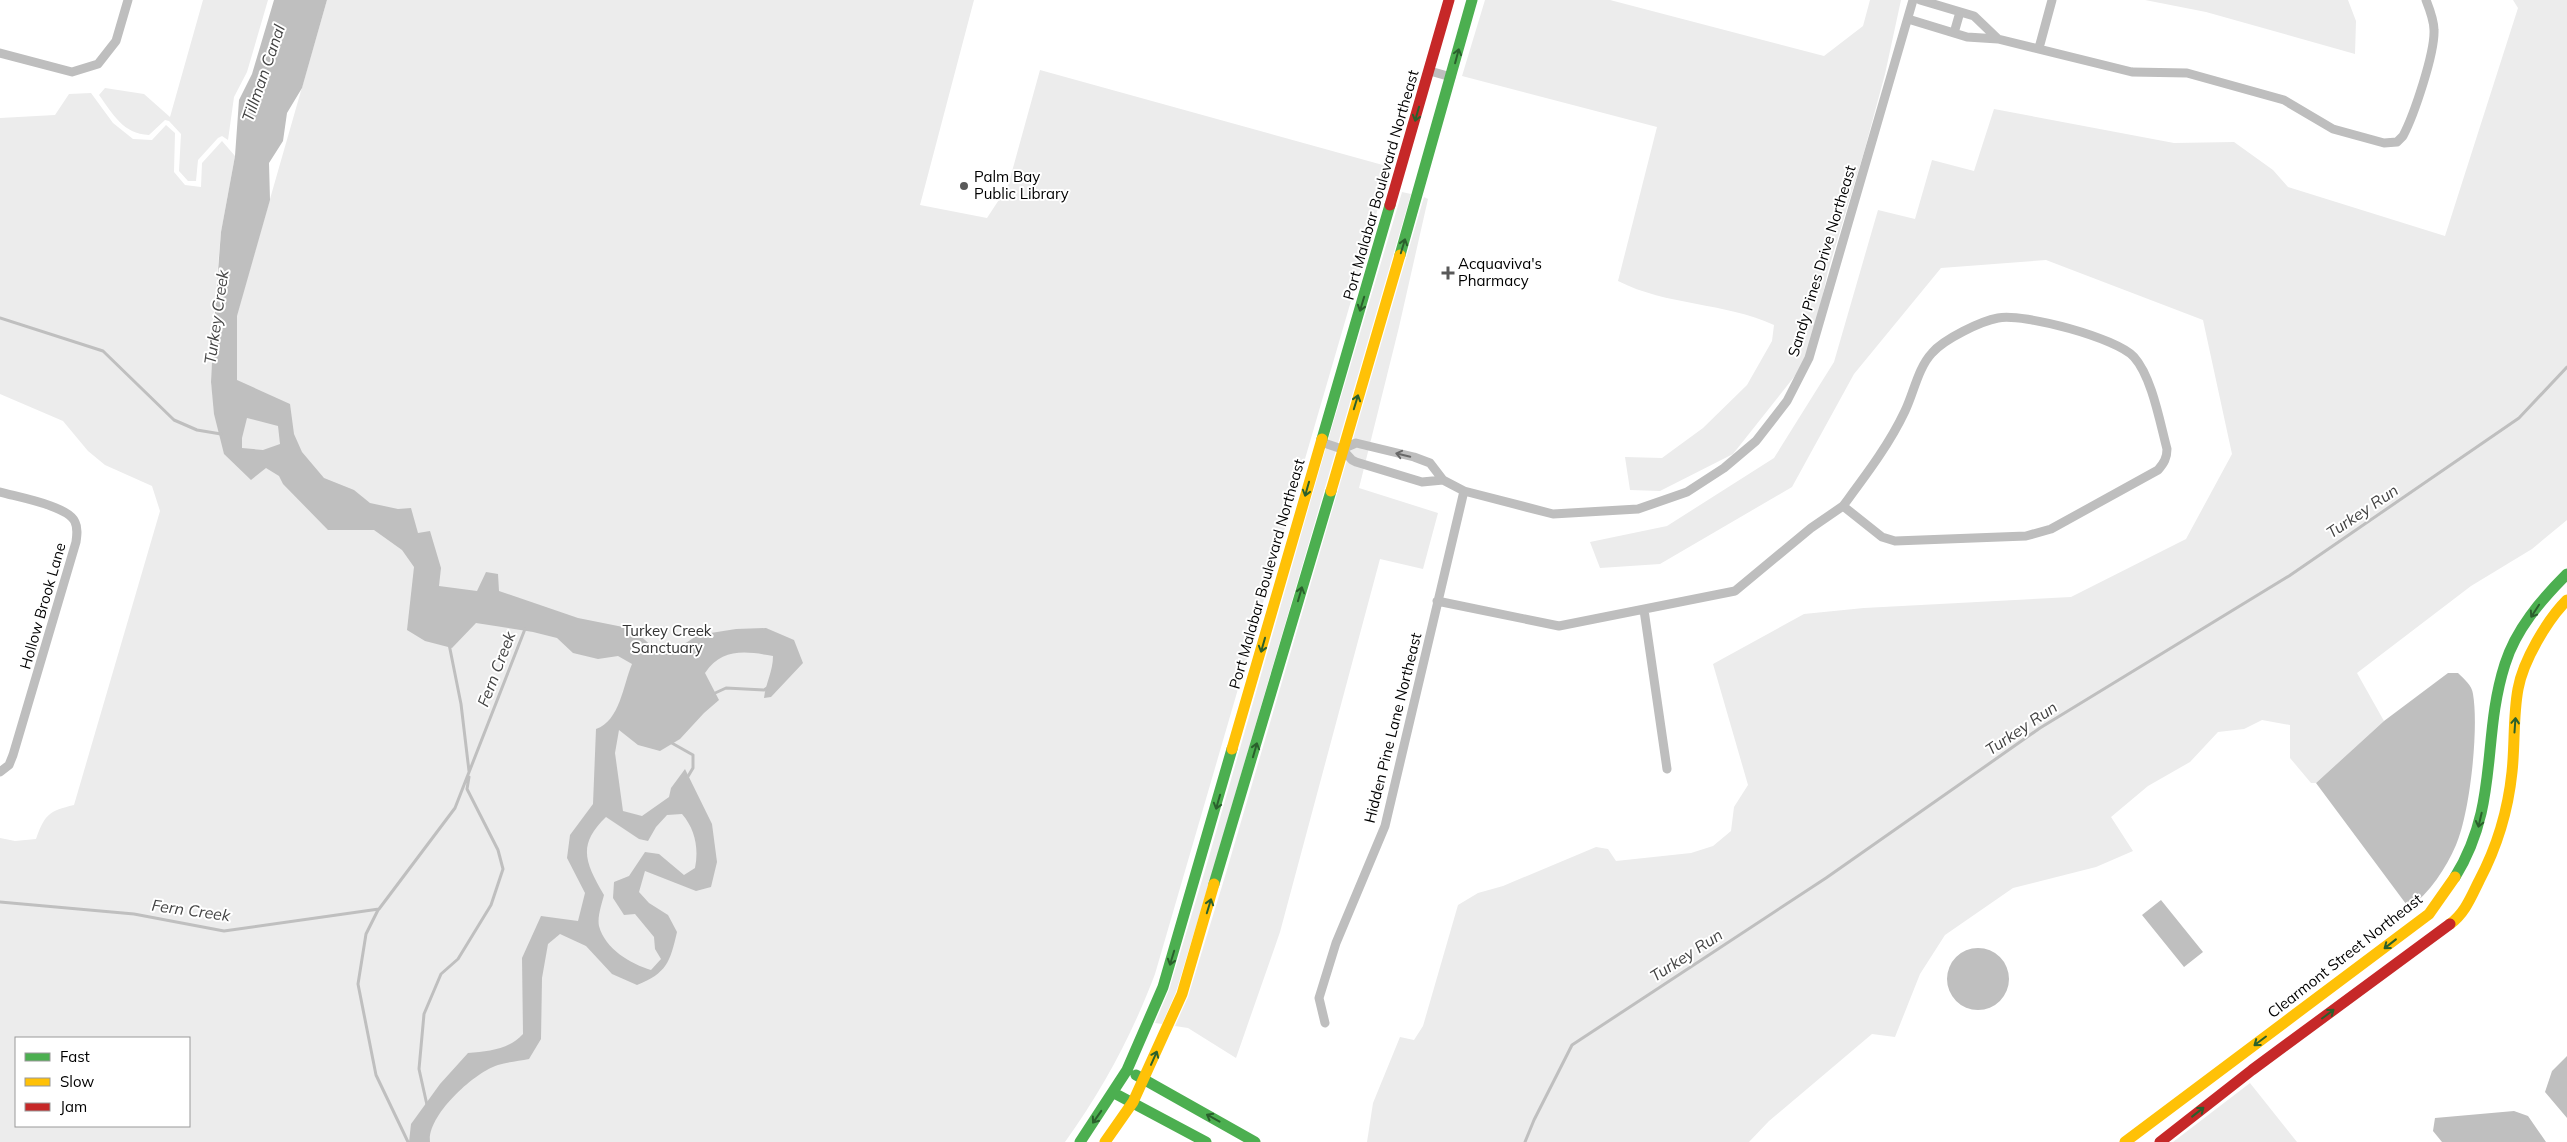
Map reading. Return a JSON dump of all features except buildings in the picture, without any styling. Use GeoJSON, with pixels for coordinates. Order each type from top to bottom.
{"type":"FeatureCollection","features":[{"type":"Feature","properties":{"kind":"street"},"geometry":{"type":"LineString","coordinates":[[0,53],[72,72],[98,64],[116,41],[128,0]]}},
{"type":"Feature","properties":{"kind":"street","name":"Port Malabar Boulevard Northeast"},"geometry":{"type":"LineString","coordinates":[[1080,1142],[1114,1093],[1127,1070],[1163,988],[1449,0]]}},
{"type":"Feature","properties":{"kind":"street"},"geometry":{"type":"LineString","coordinates":[[1105,1142],[1133,1102],[1182,994],[1472,0]]}},
{"type":"Feature","properties":{"kind":"street","name":"Sandy Pines Drive Northeast"},"geometry":{"type":"LineString","coordinates":[[1321,442],[1342,449],[1356,462],[1422,482],[1443,480],[1464,491],[1553,514],[1638,509],[1687,492],[1724,468],[1756,441],[1787,401],[1809,358],[1913,0]]}},
{"type":"Feature","properties":{"kind":"street"},"geometry":{"type":"LineString","coordinates":[[1920,0],[1974,16],[1998,39]]}},
{"type":"Feature","properties":{"kind":"street"},"geometry":{"type":"LineString","coordinates":[[2038,48],[2052,0]]}},
{"type":"Feature","properties":{"kind":"street"},"geometry":{"type":"LineString","coordinates":[[1908,19],[1967,37],[1998,39],[2132,72],[2167,71],[2187,73],[2284,100],[2333,129],[2384,143],[2397,142],[2404,136],[2432,48],[2433,18],[2426,0]]}},
{"type":"Feature","properties":{"kind":"street"},"geometry":{"type":"LineString","coordinates":[[1954,33],[1960,12]]}},
{"type":"Feature","properties":{"kind":"street"},"geometry":{"type":"LineString","coordinates":[[1430,71],[1451,77]]}},
{"type":"Feature","properties":{"kind":"street"},"geometry":{"type":"LineString","coordinates":[[1437,602],[1559,626],[1735,591],[1811,528],[1843,506],[1883,452],[1905,411],[1926,361],[1938,347],[1968,330],[1999,317],[2041,322],[2123,347],[2144,370],[2167,449],[2162,465],[2158,470],[2050,529],[2026,536],[1895,541],[1882,537],[1843,506]]}},
{"type":"Feature","properties":{"kind":"street"},"geometry":{"type":"LineString","coordinates":[[1342,449],[1356,443],[1414,457],[1430,464],[1443,480]]}},
{"type":"Feature","properties":{"kind":"street","name":"Hidden Pine Lane Northeast"},"geometry":{"type":"LineString","coordinates":[[1325,1023],[1319,998],[1336,943],[1385,826],[1464,491]]}},
{"type":"Feature","properties":{"kind":"street","name":"Hollow Brook Lane"},"geometry":{"type":"LineString","coordinates":[[0,492],[61,510],[72,517],[77,529],[76,542],[13,755],[9,765],[0,772]]}},
{"type":"Feature","properties":{"kind":"street","name":"Clearmont Street Northeast"},"geometry":{"type":"LineString","coordinates":[[2126,1142],[2429,914],[2458,875],[2476,836],[2486,792],[2499,690],[2505,663],[2519,634],[2544,596],[2567,574]]}},
{"type":"Feature","properties":{"kind":"street"},"geometry":{"type":"LineString","coordinates":[[2160,1142],[2252,1070],[2460,916],[2482,878],[2501,832],[2512,774],[2518,689],[2524,666],[2556,611],[2567,600]]}},
{"type":"Feature","properties":{"kind":"street"},"geometry":{"type":"LineString","coordinates":[[1644,610],[1667,769]]}},
{"type":"Feature","properties":{"kind":"street"},"geometry":{"type":"LineString","coordinates":[[1127,1070],[1255,1142]]}},
{"type":"Feature","properties":{"kind":"street"},"geometry":{"type":"LineString","coordinates":[[1114,1093],[1206,1142]]}},
{"type":"Feature","properties":{"kind":"green space"},"geometry":{"type":"Polygon","coordinates":[[[203,0],[268,0],[247,72],[234,97],[228,140],[222,136],[218,138],[198,160],[196,181],[188,181],[179,171],[181,134],[169,121],[165,120],[149,135],[140,134],[125,127],[114,116],[99,95],[105,88],[144,94],[170,117],[203,0]]]}},
{"type":"Feature","properties":{"kind":"green space","name":"Turkey Creek Sanctuary"},"geometry":{"type":"Polygon","coordinates":[[[327,0],[974,0],[920,205],[987,218],[1008,186],[1040,70],[1390,167],[1155,974],[1137,1019],[1116,1061],[1092,1102],[1065,1142],[0,1142],[0,838],[15,841],[36,839],[42,824],[49,815],[59,809],[74,805],[160,511],[152,486],[105,465],[88,451],[63,421],[0,394],[0,118],[55,115],[69,94],[91,93],[113,123],[133,139],[152,140],[166,125],[175,133],[174,172],[185,185],[201,187],[202,163],[222,141],[235,156],[221,232],[213,322],[211,382],[213,398],[327,0]]]}},
{"type":"Feature","properties":{"kind":"green space"},"geometry":{"type":"Polygon","coordinates":[[[1485,0],[1610,0],[1824,56],[1863,26],[1870,0],[1901,0],[1885,74],[1864,152],[1828,271],[1809,358],[1733,454],[1660,491],[1630,490],[1625,457],[1662,458],[1703,428],[1747,385],[1772,341],[1774,325],[1735,312],[1656,295],[1618,281],[1657,127],[1462,76],[1485,0]]]}},
{"type":"Feature","properties":{"kind":"green space"},"geometry":{"type":"Polygon","coordinates":[[[2145,0],[2348,0],[2356,21],[2355,54],[2206,12],[2145,0]]]}},
{"type":"Feature","properties":{"kind":"green space"},"geometry":{"type":"Polygon","coordinates":[[[2513,0],[2567,0],[2567,520],[2532,549],[2471,586],[2357,673],[2384,721],[2316,783],[2311,783],[2290,758],[2290,725],[2262,720],[2244,729],[2218,732],[2190,762],[2148,786],[2111,817],[2133,851],[2096,867],[2013,888],[1945,935],[1920,974],[1895,1037],[1872,1034],[1769,1121],[1749,1142],[1367,1142],[1373,1103],[1400,1037],[1414,1040],[1423,1026],[1458,905],[1478,893],[1503,886],[1596,847],[1608,849],[1616,861],[1691,853],[1713,846],[1731,831],[1734,807],[1748,785],[1713,664],[1804,614],[1864,608],[2071,597],[2186,539],[2232,454],[2203,320],[2046,260],[1941,268],[1854,374],[1792,487],[1660,564],[1600,568],[1590,542],[1667,526],[1774,458],[1834,362],[1878,210],[1915,219],[1932,160],[1974,171],[1994,109],[2174,143],[2234,142],[2273,170],[2288,187],[2445,236],[2518,8],[2513,0]]]}},
{"type":"Feature","properties":{"kind":"green space"},"geometry":{"type":"Polygon","coordinates":[[[1402,192],[1411,194],[1213,870],[1176,992],[1162,1024],[1155,1023],[1169,990],[1206,867],[1327,444],[1402,192]]]}},
{"type":"Feature","properties":{"kind":"green space"},"geometry":{"type":"Polygon","coordinates":[[[1424,197],[1428,199],[1399,327],[1359,488],[1438,513],[1423,569],[1380,559],[1280,932],[1236,1058],[1188,1028],[1175,1026],[1188,997],[1226,873],[1424,197]]]}},
{"type":"Feature","properties":{"kind":"green space"},"geometry":{"type":"Polygon","coordinates":[[[2250,1083],[2297,1142],[2173,1142],[2250,1083]]]}},
{"type":"Feature","properties":{"kind":"water","name":"Tillman Canal"},"geometry":{"type":"Polygon","coordinates":[[[274,0],[327,0],[302,88],[287,113],[283,141],[269,163],[270,200],[237,316],[237,380],[290,404],[294,434],[302,452],[324,478],[354,490],[370,503],[398,509],[411,508],[418,533],[430,531],[441,568],[439,586],[477,591],[486,572],[498,574],[499,591],[578,618],[633,629],[657,651],[675,650],[698,635],[736,629],[766,628],[794,640],[803,663],[771,697],[764,698],[773,656],[735,653],[719,659],[705,673],[719,700],[680,739],[660,751],[638,745],[619,730],[615,753],[623,811],[642,816],[669,797],[671,788],[685,769],[712,824],[717,862],[711,887],[696,891],[645,871],[639,892],[649,903],[668,915],[677,932],[666,965],[655,976],[637,985],[612,974],[586,946],[560,934],[548,944],[542,978],[541,1039],[529,1059],[510,1062],[488,1069],[454,1096],[436,1120],[431,1131],[430,1142],[409,1142],[411,1124],[440,1084],[468,1053],[505,1047],[523,1034],[522,958],[541,916],[578,921],[585,893],[567,858],[570,835],[593,804],[596,729],[604,725],[616,710],[632,664],[618,656],[598,659],[573,653],[557,638],[533,632],[476,623],[452,648],[425,641],[407,630],[414,567],[402,550],[374,530],[328,530],[283,484],[279,476],[266,468],[251,480],[224,454],[214,414],[211,382],[213,336],[221,232],[235,156],[239,100],[252,74],[274,0]],[[247,418],[242,438],[242,448],[263,450],[280,444],[278,426],[247,418]],[[682,814],[667,815],[656,827],[648,841],[639,839],[606,817],[591,836],[588,845],[587,854],[592,873],[604,895],[599,918],[602,934],[607,942],[627,960],[651,970],[661,959],[655,949],[654,937],[635,914],[624,915],[613,898],[614,882],[629,876],[645,852],[659,854],[684,875],[695,868],[695,839],[690,826],[682,814]]]}},
{"type":"Feature","properties":{"kind":"water"},"geometry":{"type":"Polygon","coordinates":[[[2448,673],[2458,673],[2469,685],[2473,694],[2475,727],[2469,792],[2461,831],[2452,854],[2430,888],[2409,908],[2316,783],[2384,721],[2448,673]]]}},
{"type":"Feature","properties":{"kind":"water"},"geometry":{"type":"Polygon","coordinates":[[[2161,900],[2203,952],[2184,967],[2142,915],[2161,900]]]}},
{"type":"Feature","properties":{"kind":"water"},"geometry":{"type":"Polygon","coordinates":[[[1978,948],[1990,951],[2000,957],[2006,967],[2009,979],[2006,991],[2000,1001],[1990,1007],[1978,1010],[1966,1007],[1956,1001],[1950,991],[1947,979],[1950,967],[1956,957],[1966,951],[1978,948]]]}},
{"type":"Feature","properties":{"kind":"water"},"geometry":{"type":"Polygon","coordinates":[[[2567,1056],[2567,1118],[2545,1092],[2552,1071],[2567,1056]]]}},
{"type":"Feature","properties":{"kind":"water"},"geometry":{"type":"Polygon","coordinates":[[[2514,1111],[2528,1116],[2546,1142],[2442,1142],[2433,1131],[2435,1118],[2514,1111]]]}},
{"type":"Feature","properties":{"kind":"waterway"},"geometry":{"type":"LineString","coordinates":[[0,318],[103,351],[174,420],[197,430],[221,434]]}},
{"type":"Feature","properties":{"kind":"waterway","name":"Turkey Run"},"geometry":{"type":"LineString","coordinates":[[1525,1142],[1572,1045],[1826,878],[2040,728],[2289,576],[2519,418],[2567,367]]}},
{"type":"Feature","properties":{"kind":"waterway","name":"Fern Creek"},"geometry":{"type":"LineString","coordinates":[[0,902],[134,914],[224,931],[379,909],[455,808],[525,629]]}},
{"type":"Feature","properties":{"kind":"waterway"},"geometry":{"type":"LineString","coordinates":[[449,644],[461,704],[469,771]]}},
{"type":"Feature","properties":{"kind":"waterway","name":"Turkey Creek"},"geometry":{"type":"LineString","coordinates":[[713,694],[726,688],[764,690],[767,688]]}},
{"type":"Feature","properties":{"kind":"waterway","name":"Turkey Creek"},"geometry":{"type":"LineString","coordinates":[[670,742],[693,755],[693,768],[687,778]]}},
{"type":"Feature","properties":{"kind":"waterway"},"geometry":{"type":"LineString","coordinates":[[427,1105],[419,1069],[424,1014],[441,974],[458,959],[491,905],[503,869],[498,850],[467,789],[469,777]]}},
{"type":"Feature","properties":{"kind":"waterway","name":"Fern Creek"},"geometry":{"type":"LineString","coordinates":[[378,910],[366,934],[358,984],[376,1075],[408,1142]]}},
{"type":"Feature","properties":{"kind":"traffic: fast"},"geometry":{"type":"LineString","coordinates":[[1400,255],[1472,0]]}},
{"type":"Feature","properties":{"kind":"traffic: fast"},"geometry":{"type":"LineString","coordinates":[[1322,439],[1390,205]]}},
{"type":"Feature","properties":{"kind":"traffic: fast"},"geometry":{"type":"LineString","coordinates":[[1214,884],[1331,491]]}},
{"type":"Feature","properties":{"kind":"traffic: fast"},"geometry":{"type":"LineString","coordinates":[[2455,877],[2469,850],[2478,823],[2488,771],[2493,719],[2505,664],[2516,639],[2530,616],[2567,574]]}},
{"type":"Feature","properties":{"kind":"traffic: fast"},"geometry":{"type":"LineString","coordinates":[[1080,1142],[1127,1070],[1163,987],[1232,749]]}},
{"type":"Feature","properties":{"kind":"traffic: fast"},"geometry":{"type":"LineString","coordinates":[[1136,1075],[1255,1142]]}},
{"type":"Feature","properties":{"kind":"traffic: fast"},"geometry":{"type":"LineString","coordinates":[[1114,1093],[1206,1142]]}},
{"type":"Feature","properties":{"kind":"traffic: slow"},"geometry":{"type":"LineString","coordinates":[[1331,491],[1400,255]]}},
{"type":"Feature","properties":{"kind":"traffic: slow"},"geometry":{"type":"LineString","coordinates":[[1232,749],[1322,439]]}},
{"type":"Feature","properties":{"kind":"traffic: slow"},"geometry":{"type":"LineString","coordinates":[[2450,924],[2460,915],[2470,899],[2491,855],[2501,828],[2508,801],[2512,772],[2516,699],[2525,666],[2544,630],[2567,600]]}},
{"type":"Feature","properties":{"kind":"traffic: slow"},"geometry":{"type":"LineString","coordinates":[[2125,1142],[2429,914],[2455,877]]}},
{"type":"Feature","properties":{"kind":"traffic: slow"},"geometry":{"type":"LineString","coordinates":[[1105,1142],[1133,1102],[1182,994],[1214,884]]}},
{"type":"Feature","properties":{"kind":"traffic: jam"},"geometry":{"type":"LineString","coordinates":[[1390,205],[1449,0]]}},
{"type":"Feature","properties":{"kind":"traffic: jam"},"geometry":{"type":"LineString","coordinates":[[2160,1142],[2252,1070],[2450,924]]}},
{"type":"Feature","properties":{"kind":"place","name":"Palm Bay Public Library"},"geometry":{"type":"Point","coordinates":[964,186]}},
{"type":"Feature","properties":{"kind":"place","name":"Acquaviva's Pharmacy"},"geometry":{"type":"Point","coordinates":[1448,273]}}]}
